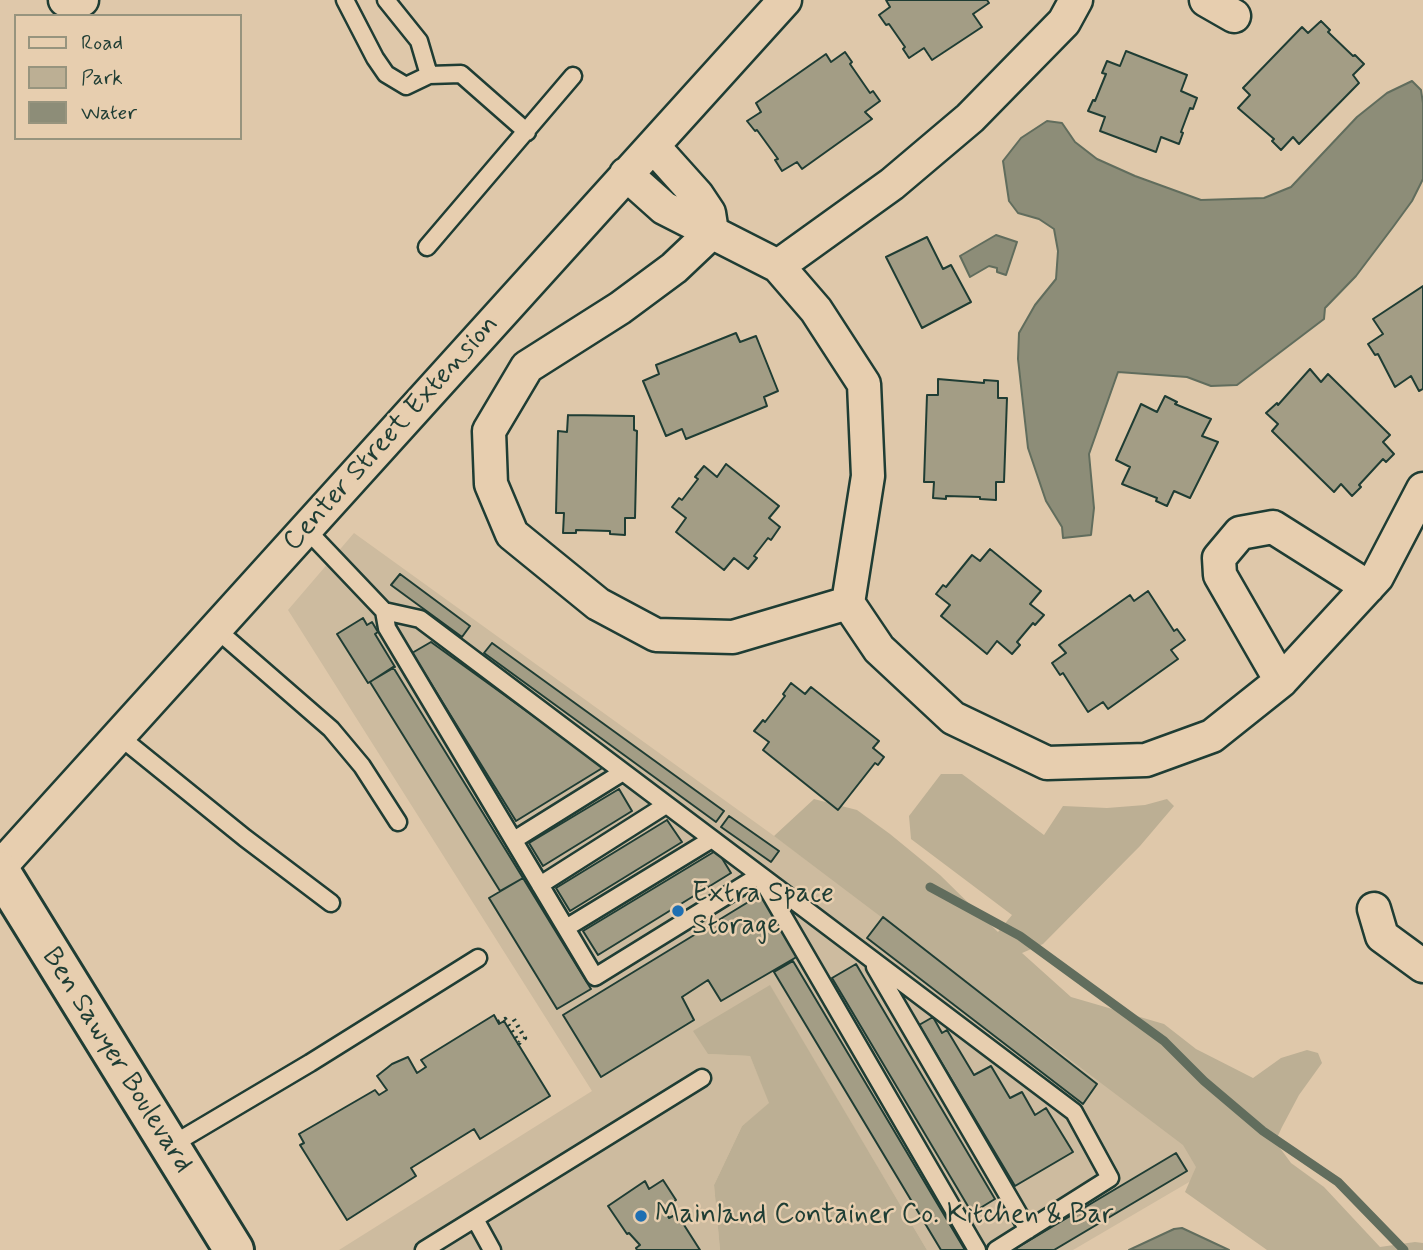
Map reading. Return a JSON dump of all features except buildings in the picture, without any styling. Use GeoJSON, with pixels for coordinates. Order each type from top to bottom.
{"type":"FeatureCollection","features":[{"type":"Feature","properties":{"kind":"main road","name":"Ben Sawyer Boulevard"},"geometry":{"type":"LineString","coordinates":[[0,869],[168,1147],[234,1250]]}},
{"type":"Feature","properties":{"kind":"street","name":"Center Street Extension"},"geometry":{"type":"LineString","coordinates":[[0,869],[785,0]]}},
{"type":"Feature","properties":{"kind":"street"},"geometry":{"type":"LineString","coordinates":[[778,266],[892,184],[970,118],[1064,22],[1076,0]]}},
{"type":"Feature","properties":{"kind":"street"},"geometry":{"type":"LineString","coordinates":[[1206,0],[1234,16]]}},
{"type":"Feature","properties":{"kind":"street"},"geometry":{"type":"LineString","coordinates":[[653,146],[697,195],[709,213],[712,232]]}},
{"type":"Feature","properties":{"kind":"street"},"geometry":{"type":"LineString","coordinates":[[626,174],[664,208],[778,266],[816,310],[864,384],[868,476],[848,603],[879,649],[953,718],[1047,763],[1146,760],[1212,736],[1280,681],[1377,577],[1423,489]]}},
{"type":"Feature","properties":{"kind":"street"},"geometry":{"type":"LineString","coordinates":[[712,232],[674,268],[620,308],[527,367],[489,431],[491,484],[512,534],[598,604],[656,635],[733,637],[848,603]]}},
{"type":"Feature","properties":{"kind":"street"},"geometry":{"type":"LineString","coordinates":[[1280,681],[1220,575],[1219,558],[1240,533],[1273,527],[1368,587]]}},
{"type":"Feature","properties":{"kind":"street"},"geometry":{"type":"LineString","coordinates":[[1374,909],[1382,936],[1423,966]]}},
{"type":"Feature","properties":{"kind":"lane"},"geometry":{"type":"LineString","coordinates":[[345,0],[386,74],[406,86],[429,75],[461,74],[527,132]]}},
{"type":"Feature","properties":{"kind":"lane"},"geometry":{"type":"LineString","coordinates":[[386,0],[419,41],[429,75]]}},
{"type":"Feature","properties":{"kind":"lane"},"geometry":{"type":"LineString","coordinates":[[427,247],[573,76]]}},
{"type":"Feature","properties":{"kind":"lane"},"geometry":{"type":"LineString","coordinates":[[306,529],[384,611],[387,628],[596,977],[760,875]]}},
{"type":"Feature","properties":{"kind":"lane"},"geometry":{"type":"LineString","coordinates":[[384,611],[421,619],[1074,1112],[1110,1178],[996,1250]]}},
{"type":"Feature","properties":{"kind":"lane"},"geometry":{"type":"LineString","coordinates":[[216,629],[331,729],[362,766],[398,822]]}},
{"type":"Feature","properties":{"kind":"lane"},"geometry":{"type":"LineString","coordinates":[[120,736],[245,838],[331,903]]}},
{"type":"Feature","properties":{"kind":"lane"},"geometry":{"type":"LineString","coordinates":[[514,840],[623,772]]}},
{"type":"Feature","properties":{"kind":"lane"},"geometry":{"type":"LineString","coordinates":[[540,885],[666,805]]}},
{"type":"Feature","properties":{"kind":"lane"},"geometry":{"type":"LineString","coordinates":[[566,928],[712,839]]}},
{"type":"Feature","properties":{"kind":"lane"},"geometry":{"type":"LineString","coordinates":[[760,875],[977,1250]]}},
{"type":"Feature","properties":{"kind":"lane"},"geometry":{"type":"LineString","coordinates":[[168,1147],[310,1063],[478,958]]}},
{"type":"Feature","properties":{"kind":"lane"},"geometry":{"type":"LineString","coordinates":[[871,959],[1028,1230]]}},
{"type":"Feature","properties":{"kind":"lane"},"geometry":{"type":"LineString","coordinates":[[424,1250],[702,1077]]}},
{"type":"Feature","properties":{"kind":"lane"},"geometry":{"type":"LineString","coordinates":[[475,1219],[492,1250]]}},
{"type":"Feature","properties":{"kind":"path"},"geometry":{"type":"LineString","coordinates":[[498,1022],[505,1019],[519,1042],[525,1038],[513,1018]]}},
{"type":"Feature","properties":{"kind":"shaded area","name":"Extra Space Storage"},"geometry":{"type":"Polygon","coordinates":[[[354,533],[1225,1161],[1073,1250],[927,1250],[770,986],[708,1054],[750,1056],[770,1103],[742,1126],[714,1185],[720,1250],[339,1250],[592,1091],[288,610],[354,533]]]}},
{"type":"Feature","properties":{"kind":"green space"},"geometry":{"type":"Polygon","coordinates":[[[941,774],[962,774],[1044,835],[1063,806],[1107,808],[1145,805],[1167,799],[1174,806],[1140,846],[1043,944],[1022,953],[1071,997],[1164,1024],[1196,1049],[1253,1078],[1281,1058],[1307,1050],[1318,1053],[1322,1063],[1299,1095],[1282,1127],[1276,1140],[1280,1148],[1291,1163],[1324,1187],[1380,1247],[1415,1242],[1423,1243],[1423,1250],[1267,1250],[1185,1192],[1196,1167],[1183,1145],[774,836],[814,799],[857,810],[940,875],[998,932],[1012,915],[911,839],[909,816],[941,774]]]}},
{"type":"Feature","properties":{"kind":"green space"},"geometry":{"type":"Polygon","coordinates":[[[770,985],[927,1250],[720,1250],[714,1185],[742,1126],[769,1103],[750,1056],[708,1054],[693,1031],[770,985]]]}},
{"type":"Feature","properties":{"kind":"water"},"geometry":{"type":"Polygon","coordinates":[[[1412,81],[1421,90],[1423,103],[1423,179],[1412,201],[1356,276],[1325,308],[1324,319],[1237,385],[1211,386],[1187,377],[1118,372],[1089,454],[1094,508],[1091,535],[1063,538],[1062,527],[1046,501],[1028,448],[1018,359],[1019,333],[1035,305],[1056,279],[1058,251],[1054,229],[1039,219],[1018,213],[1009,201],[1003,161],[1021,138],[1047,121],[1062,123],[1075,142],[1097,159],[1135,176],[1201,200],[1264,198],[1291,187],[1357,117],[1387,93],[1412,81]]]}},
{"type":"Feature","properties":{"kind":"water"},"geometry":{"type":"Polygon","coordinates":[[[996,235],[1017,242],[1006,275],[989,266],[970,277],[960,256],[996,235]]]}},
{"type":"Feature","properties":{"kind":"water"},"geometry":{"type":"Polygon","coordinates":[[[1182,1228],[1229,1250],[1129,1250],[1174,1229],[1182,1228]]]}},
{"type":"Feature","properties":{"kind":"waterway"},"geometry":{"type":"LineString","coordinates":[[930,887],[1020,936],[1164,1041],[1204,1081],[1263,1131],[1338,1182],[1404,1250]]}},
{"type":"Feature","properties":{"kind":"place","name":"Extra Space Storage"},"geometry":{"type":"Point","coordinates":[678,911]}},
{"type":"Feature","properties":{"kind":"place","name":"Mainland Container Co. Kitchen & Bar"},"geometry":{"type":"Point","coordinates":[641,1216]}}]}
